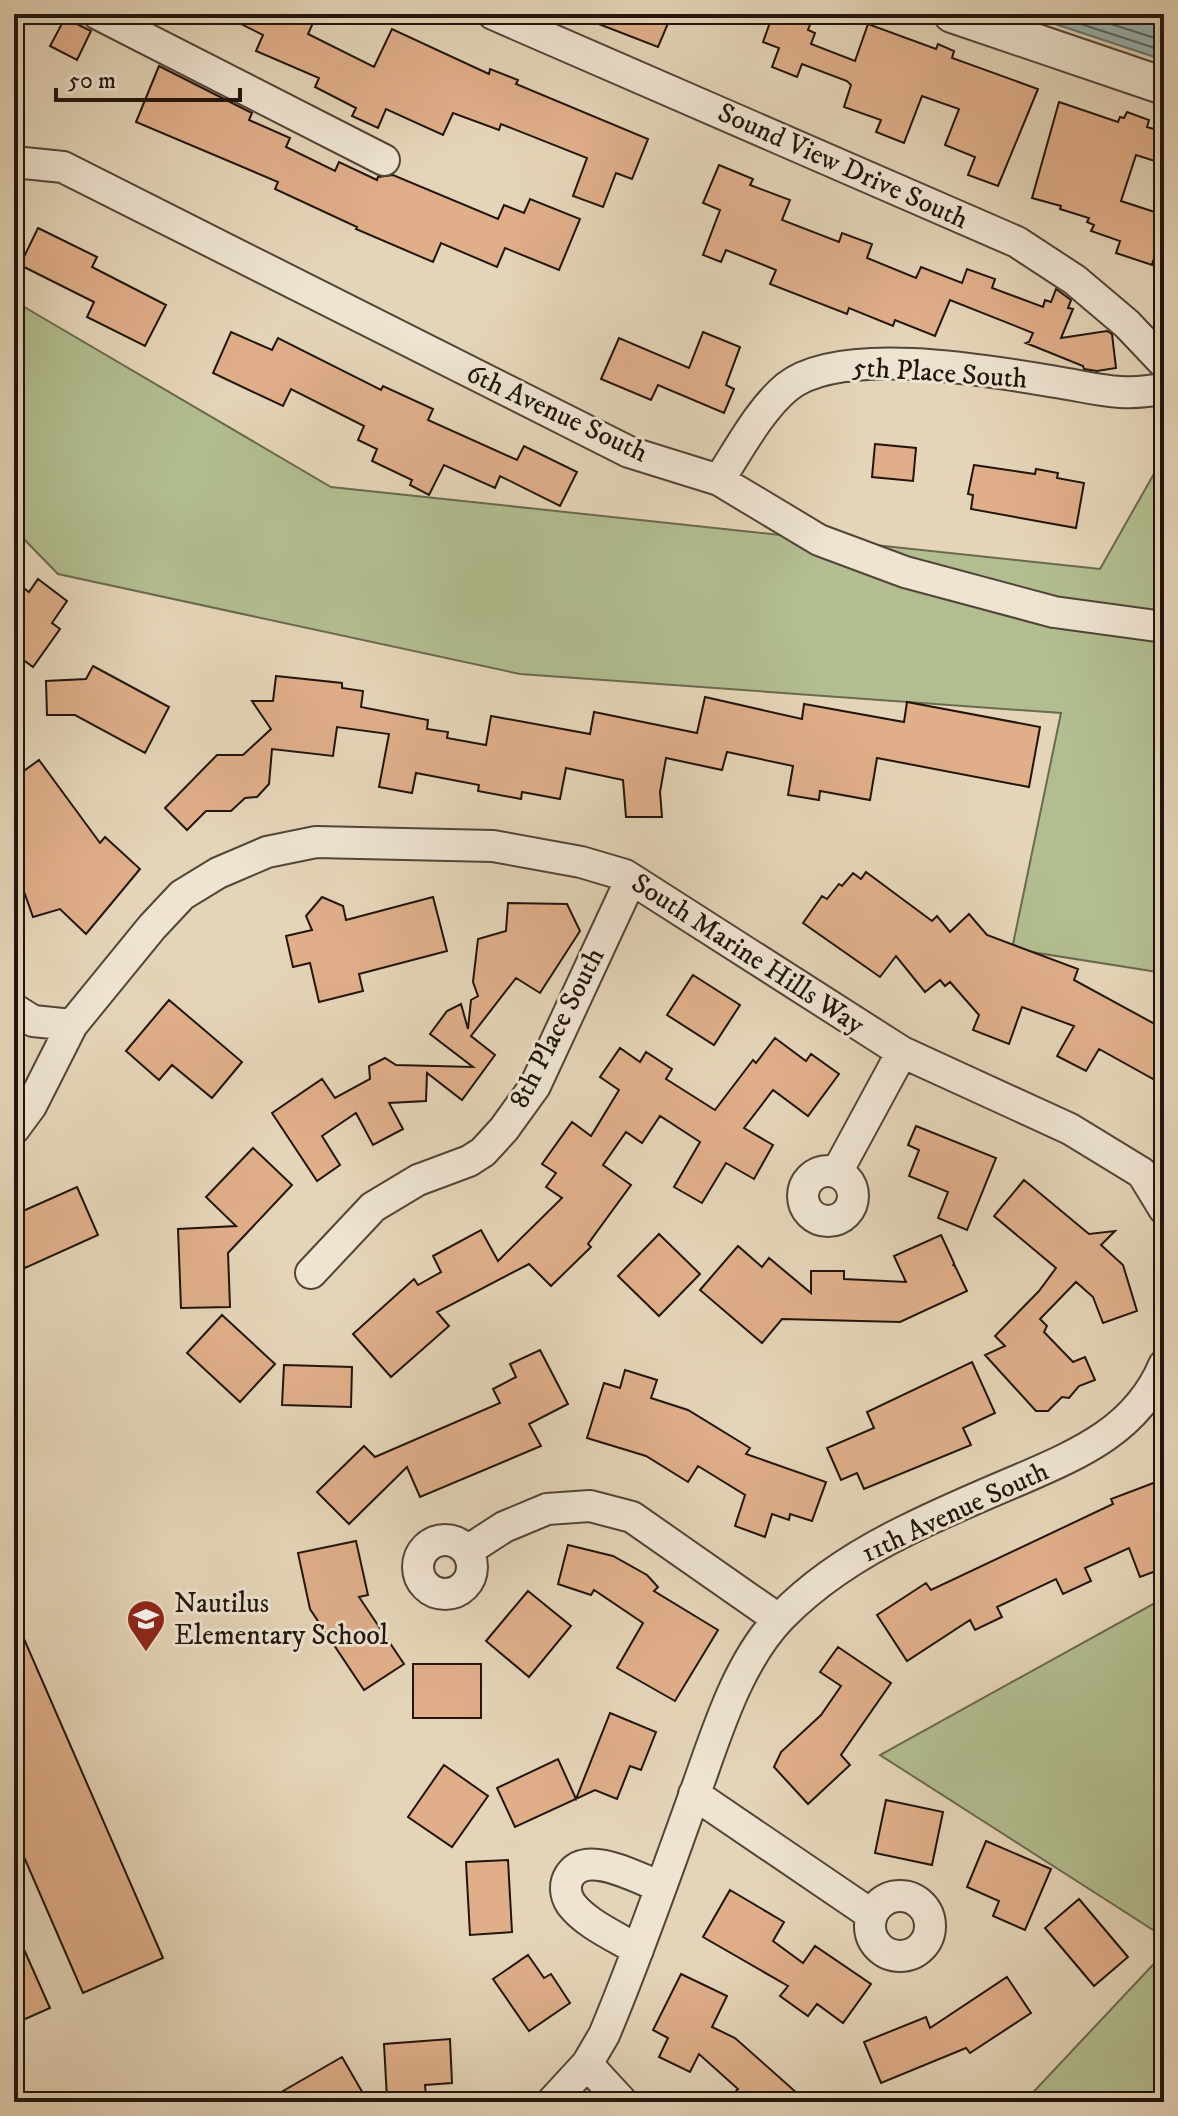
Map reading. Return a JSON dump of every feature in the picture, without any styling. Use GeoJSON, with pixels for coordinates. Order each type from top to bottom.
{"type":"FeatureCollection","features":[{"type":"Feature","properties":{"kind":"street"},"geometry":{"type":"LineString","coordinates":[[98,14],[135,22],[384,160]]}},
{"type":"Feature","properties":{"kind":"street","name":"Sound View Drive South"},"geometry":{"type":"LineString","coordinates":[[493,14],[1017,242],[1075,280],[1127,324],[1164,363]]}},
{"type":"Feature","properties":{"kind":"street"},"geometry":{"type":"LineString","coordinates":[[952,14],[1164,86]]}},
{"type":"Feature","properties":{"kind":"street","name":"6th Avenue South"},"geometry":{"type":"LineString","coordinates":[[14,162],[63,167],[629,452],[719,480],[819,540],[905,572],[1054,612],[1164,627]]}},
{"type":"Feature","properties":{"kind":"street","name":"5th Place South"},"geometry":{"type":"LineString","coordinates":[[719,480],[779,395],[794,381],[826,368],[888,364],[949,368],[1128,394],[1164,388]]}},
{"type":"Feature","properties":{"kind":"street","name":"South Marine Hills Way"},"geometry":{"type":"LineString","coordinates":[[14,1129],[31,1106],[72,1025],[182,895],[218,873],[267,852],[316,842],[493,846],[581,862],[631,879],[902,1052],[1153,1170]]}},
{"type":"Feature","properties":{"kind":"street","name":"8th Place South"},"geometry":{"type":"LineString","coordinates":[[311,1273],[373,1207],[418,1180],[469,1161],[483,1152],[504,1129],[535,1086],[631,879]]}},
{"type":"Feature","properties":{"kind":"street"},"geometry":{"type":"LineString","coordinates":[[14,1009],[33,1021],[72,1025]]}},
{"type":"Feature","properties":{"kind":"street"},"geometry":{"type":"LineString","coordinates":[[837,1172],[902,1052]]}},
{"type":"Feature","properties":{"kind":"street"},"geometry":{"type":"LineString","coordinates":[[1153,1170],[1164,1209]]}},
{"type":"Feature","properties":{"kind":"street","name":"11th Avenue South"},"geometry":{"type":"LineString","coordinates":[[552,2102],[587,2064],[604,2035],[737,1685],[754,1653],[778,1619],[803,1595],[863,1554],[906,1531],[1069,1459],[1106,1438],[1140,1403],[1157,1381],[1164,1365]]}},
{"type":"Feature","properties":{"kind":"street"},"geometry":{"type":"LineString","coordinates":[[467,1551],[504,1527],[547,1509],[590,1506],[632,1517],[778,1619]]}},
{"type":"Feature","properties":{"kind":"street"},"geometry":{"type":"LineString","coordinates":[[694,1794],[872,1915]]}},
{"type":"Feature","properties":{"kind":"street"},"geometry":{"type":"LineString","coordinates":[[638,1950],[583,1915],[571,1903],[565,1891],[566,1881],[572,1871],[585,1864],[600,1864],[661,1887]]}},
{"type":"Feature","properties":{"kind":"street"},"geometry":{"type":"LineString","coordinates":[[587,2064],[622,2102]]}},
{"type":"Feature","properties":{"kind":"green space"},"geometry":{"type":"Polygon","coordinates":[[[14,301],[331,487],[1100,569],[1164,456],[1164,973],[1012,949],[1061,713],[520,674],[58,574],[14,529],[14,301]]]}},
{"type":"Feature","properties":{"kind":"green space"},"geometry":{"type":"Polygon","coordinates":[[[1164,1598],[1164,1937],[880,1755],[1164,1598]]]}},
{"type":"Feature","properties":{"kind":"green space"},"geometry":{"type":"Polygon","coordinates":[[[1164,1953],[1164,2102],[1024,2102],[1164,1953]]]}},
{"type":"Feature","properties":{"kind":"water"},"geometry":{"type":"Polygon","coordinates":[[[1025,14],[1164,14],[1164,60],[1025,14]]]}},
{"type":"Feature","properties":{"kind":"building"},"geometry":{"type":"Polygon","coordinates":[[[221,14],[317,14],[308,34],[374,67],[392,29],[489,74],[490,69],[518,80],[516,84],[648,139],[632,179],[616,173],[603,207],[573,196],[587,158],[501,124],[499,130],[453,113],[443,135],[386,109],[378,128],[352,116],[356,108],[315,87],[319,78],[256,51],[263,35],[221,14]]]}},
{"type":"Feature","properties":{"kind":"building"},"geometry":{"type":"Polygon","coordinates":[[[578,14],[672,14],[658,47],[578,14]]]}},
{"type":"Feature","properties":{"kind":"building"},"geometry":{"type":"Polygon","coordinates":[[[780,14],[814,14],[808,30],[815,33],[811,44],[855,61],[868,24],[936,49],[938,44],[954,51],[952,58],[1038,89],[998,186],[968,175],[975,157],[945,145],[959,109],[922,96],[904,143],[876,132],[881,120],[844,107],[851,85],[847,81],[802,64],[797,77],[772,67],[779,48],[763,42],[772,17],[779,19],[780,14]]]}},
{"type":"Feature","properties":{"kind":"building"},"geometry":{"type":"Polygon","coordinates":[[[65,18],[91,31],[77,60],[50,46],[65,18]]]}},
{"type":"Feature","properties":{"kind":"building"},"geometry":{"type":"Polygon","coordinates":[[[159,66],[252,113],[249,120],[290,138],[286,147],[335,171],[339,162],[377,180],[378,177],[393,175],[498,219],[504,205],[524,213],[530,199],[580,219],[559,270],[505,248],[497,267],[441,243],[433,262],[275,189],[278,182],[136,122],[159,66]]]}},
{"type":"Feature","properties":{"kind":"building"},"geometry":{"type":"Polygon","coordinates":[[[1059,102],[1118,122],[1127,112],[1149,120],[1147,127],[1164,132],[1164,164],[1136,155],[1121,201],[1164,215],[1164,264],[1153,261],[1152,265],[1116,253],[1120,241],[1091,231],[1094,225],[1087,222],[1089,218],[1032,198],[1059,102]]]}},
{"type":"Feature","properties":{"kind":"building"},"geometry":{"type":"Polygon","coordinates":[[[719,165],[753,179],[750,185],[790,200],[782,220],[839,242],[842,233],[872,244],[867,258],[916,278],[921,267],[962,283],[967,269],[995,279],[992,288],[1043,307],[1045,300],[1051,302],[1056,289],[1071,300],[1068,308],[1073,309],[1061,338],[1107,331],[1112,334],[1116,368],[1097,371],[1084,369],[1026,343],[1033,333],[950,300],[935,336],[895,320],[893,326],[849,308],[847,314],[770,284],[776,270],[726,250],[721,262],[703,255],[720,210],[703,203],[719,165]]]}},
{"type":"Feature","properties":{"kind":"building"},"geometry":{"type":"Polygon","coordinates":[[[38,228],[97,257],[92,267],[166,305],[145,346],[87,317],[94,302],[20,265],[38,228]]]}},
{"type":"Feature","properties":{"kind":"building"},"geometry":{"type":"Polygon","coordinates":[[[231,332],[272,350],[278,338],[381,390],[383,386],[433,409],[428,420],[517,460],[524,446],[577,472],[560,506],[500,476],[495,488],[444,465],[429,495],[410,485],[412,480],[372,461],[377,449],[358,440],[364,426],[291,389],[283,406],[213,373],[231,332]]]}},
{"type":"Feature","properties":{"kind":"building"},"geometry":{"type":"Polygon","coordinates":[[[703,332],[740,347],[726,385],[734,389],[724,413],[658,385],[651,400],[601,379],[619,338],[689,368],[703,332]]]}},
{"type":"Feature","properties":{"kind":"building"},"geometry":{"type":"Polygon","coordinates":[[[875,444],[916,448],[913,481],[872,477],[875,444]]]}},
{"type":"Feature","properties":{"kind":"building"},"geometry":{"type":"Polygon","coordinates":[[[974,465],[1035,474],[1036,469],[1058,473],[1057,478],[1084,483],[1076,528],[971,509],[973,495],[968,494],[974,465]]]}},
{"type":"Feature","properties":{"kind":"building"},"geometry":{"type":"Polygon","coordinates":[[[38,579],[67,601],[52,623],[60,629],[33,667],[14,653],[14,581],[29,592],[38,579]]]}},
{"type":"Feature","properties":{"kind":"building"},"geometry":{"type":"Polygon","coordinates":[[[93,666],[169,707],[145,753],[75,715],[47,715],[46,681],[86,679],[93,666]]]}},
{"type":"Feature","properties":{"kind":"building"},"geometry":{"type":"Polygon","coordinates":[[[276,676],[342,683],[342,688],[363,691],[361,707],[428,720],[427,729],[448,732],[447,738],[486,745],[491,716],[590,734],[594,712],[697,733],[705,697],[802,719],[804,704],[904,722],[907,702],[1040,727],[1029,787],[877,758],[870,800],[820,791],[819,800],[788,795],[793,766],[727,752],[722,770],[666,758],[660,792],[662,817],[626,817],[623,780],[566,768],[560,799],[522,792],[521,799],[478,791],[479,785],[416,773],[412,793],[379,787],[389,734],[337,727],[333,756],[272,749],[269,784],[257,797],[245,798],[231,811],[206,811],[187,830],[165,808],[217,755],[243,755],[271,729],[252,701],[273,701],[276,676]]]}},
{"type":"Feature","properties":{"kind":"building"},"geometry":{"type":"Polygon","coordinates":[[[39,760],[100,843],[105,837],[140,869],[86,934],[60,909],[33,917],[14,863],[14,778],[39,760]]]}},
{"type":"Feature","properties":{"kind":"building"},"geometry":{"type":"Polygon","coordinates":[[[866,872],[932,921],[937,916],[950,932],[969,914],[987,935],[1078,969],[1074,980],[1164,1029],[1164,1085],[1099,1049],[1086,1071],[1057,1056],[1074,1026],[1022,1007],[1009,1044],[973,1030],[979,1015],[950,982],[945,986],[940,980],[925,992],[896,956],[880,977],[803,923],[822,896],[827,899],[853,873],[861,879],[866,872]]]}},
{"type":"Feature","properties":{"kind":"building"},"geometry":{"type":"Polygon","coordinates":[[[322,897],[343,906],[346,920],[433,897],[447,951],[359,974],[363,991],[319,1002],[310,963],[293,967],[286,936],[312,930],[306,916],[322,897]]]}},
{"type":"Feature","properties":{"kind":"building"},"geometry":{"type":"Polygon","coordinates":[[[508,903],[567,904],[580,931],[540,993],[516,978],[471,1036],[495,1055],[462,1100],[427,1073],[426,1101],[389,1103],[403,1129],[373,1145],[356,1113],[322,1136],[340,1165],[317,1181],[272,1113],[322,1079],[335,1098],[370,1079],[369,1066],[385,1058],[396,1065],[473,1067],[430,1034],[447,1011],[461,1004],[468,1029],[471,1000],[478,996],[473,982],[478,939],[506,931],[508,903]]]}},
{"type":"Feature","properties":{"kind":"building"},"geometry":{"type":"Polygon","coordinates":[[[693,975],[740,1005],[714,1045],[667,1015],[693,975]]]}},
{"type":"Feature","properties":{"kind":"building"},"geometry":{"type":"Polygon","coordinates":[[[169,1000],[242,1062],[212,1098],[172,1065],[159,1080],[126,1051],[169,1000]]]}},
{"type":"Feature","properties":{"kind":"building"},"geometry":{"type":"Polygon","coordinates":[[[775,1038],[806,1061],[811,1054],[839,1074],[808,1116],[773,1090],[744,1128],[773,1145],[754,1179],[726,1163],[702,1203],[674,1187],[700,1142],[660,1116],[642,1143],[626,1132],[603,1165],[631,1185],[588,1244],[591,1247],[551,1286],[529,1264],[437,1312],[449,1326],[391,1377],[353,1334],[414,1279],[418,1285],[441,1272],[433,1256],[481,1230],[498,1261],[562,1198],[546,1187],[556,1173],[542,1164],[572,1122],[591,1136],[619,1090],[600,1077],[620,1048],[640,1062],[646,1052],[672,1069],[666,1079],[715,1110],[753,1060],[756,1063],[775,1038]]]}},
{"type":"Feature","properties":{"kind":"building"},"geometry":{"type":"Polygon","coordinates":[[[916,1126],[996,1158],[967,1230],[938,1218],[948,1192],[909,1176],[919,1150],[908,1145],[916,1126]]]}},
{"type":"Feature","properties":{"kind":"building"},"geometry":{"type":"Polygon","coordinates":[[[253,1148],[292,1185],[228,1253],[230,1307],[181,1308],[178,1229],[236,1226],[206,1197],[253,1148]]]}},
{"type":"Feature","properties":{"kind":"building"},"geometry":{"type":"Polygon","coordinates":[[[1024,1180],[1089,1234],[1115,1231],[1101,1245],[1123,1265],[1137,1311],[1103,1323],[1093,1297],[1076,1282],[1040,1319],[1047,1326],[1044,1332],[1073,1362],[1085,1357],[1095,1380],[1079,1386],[1069,1398],[1062,1397],[1048,1411],[1036,1411],[985,1355],[1005,1346],[995,1336],[1039,1291],[1056,1268],[994,1216],[1024,1180]]]}},
{"type":"Feature","properties":{"kind":"building"},"geometry":{"type":"Polygon","coordinates":[[[77,1187],[98,1235],[25,1268],[14,1244],[14,1215],[77,1187]]]}},
{"type":"Feature","properties":{"kind":"building"},"geometry":{"type":"Polygon","coordinates":[[[659,1234],[700,1274],[659,1316],[618,1276],[659,1234]]]}},
{"type":"Feature","properties":{"kind":"building"},"geometry":{"type":"Polygon","coordinates":[[[941,1235],[967,1291],[900,1322],[782,1319],[762,1343],[700,1290],[738,1246],[762,1267],[769,1258],[811,1293],[811,1271],[844,1271],[844,1279],[906,1282],[894,1256],[941,1235]]]}},
{"type":"Feature","properties":{"kind":"building"},"geometry":{"type":"Polygon","coordinates":[[[222,1315],[275,1364],[240,1402],[187,1353],[222,1315]]]}},
{"type":"Feature","properties":{"kind":"building"},"geometry":{"type":"Polygon","coordinates":[[[540,1350],[568,1404],[529,1424],[541,1446],[420,1497],[407,1467],[349,1524],[317,1492],[364,1446],[375,1457],[500,1403],[493,1389],[516,1377],[510,1364],[540,1350]]]}},
{"type":"Feature","properties":{"kind":"building"},"geometry":{"type":"Polygon","coordinates":[[[972,1362],[995,1413],[963,1428],[971,1445],[864,1489],[857,1473],[841,1480],[827,1448],[874,1428],[867,1412],[972,1362]]]}},
{"type":"Feature","properties":{"kind":"building"},"geometry":{"type":"Polygon","coordinates":[[[284,1365],[352,1367],[351,1407],[282,1405],[284,1365]]]}},
{"type":"Feature","properties":{"kind":"building"},"geometry":{"type":"Polygon","coordinates":[[[625,1370],[657,1380],[651,1398],[688,1410],[750,1448],[746,1454],[826,1482],[812,1521],[790,1514],[789,1520],[772,1514],[765,1537],[735,1526],[745,1495],[698,1466],[688,1482],[646,1456],[587,1438],[604,1383],[620,1388],[625,1370]]]}},
{"type":"Feature","properties":{"kind":"building"},"geometry":{"type":"Polygon","coordinates":[[[1164,1479],[1164,1568],[1140,1577],[1129,1548],[1085,1568],[1091,1581],[1063,1594],[1056,1579],[997,1607],[1002,1617],[975,1630],[970,1620],[907,1661],[877,1615],[926,1583],[931,1590],[1113,1504],[1111,1499],[1164,1479]]]}},
{"type":"Feature","properties":{"kind":"building"},"geometry":{"type":"Polygon","coordinates":[[[356,1541],[368,1595],[359,1597],[404,1664],[364,1690],[310,1609],[298,1553],[356,1541]]]}},
{"type":"Feature","properties":{"kind":"building"},"geometry":{"type":"Polygon","coordinates":[[[568,1545],[613,1556],[647,1575],[658,1587],[654,1591],[718,1630],[675,1701],[617,1668],[643,1623],[594,1590],[591,1595],[558,1584],[568,1545]]]}},
{"type":"Feature","properties":{"kind":"building"},"geometry":{"type":"Polygon","coordinates":[[[528,1591],[571,1626],[529,1677],[486,1641],[528,1591]]]}},
{"type":"Feature","properties":{"kind":"building"},"geometry":{"type":"Polygon","coordinates":[[[14,1616],[163,1958],[83,1993],[14,1834],[14,1616]]]}},
{"type":"Feature","properties":{"kind":"building"},"geometry":{"type":"Polygon","coordinates":[[[838,1647],[891,1683],[841,1755],[850,1765],[808,1804],[774,1767],[781,1752],[821,1715],[841,1686],[820,1672],[838,1647]]]}},
{"type":"Feature","properties":{"kind":"building"},"geometry":{"type":"Polygon","coordinates":[[[413,1664],[481,1664],[481,1718],[413,1718],[413,1664]]]}},
{"type":"Feature","properties":{"kind":"building"},"geometry":{"type":"Polygon","coordinates":[[[610,1713],[656,1732],[641,1770],[630,1766],[617,1799],[595,1790],[576,1799],[610,1713]]]}},
{"type":"Feature","properties":{"kind":"building"},"geometry":{"type":"Polygon","coordinates":[[[558,1759],[576,1799],[515,1827],[497,1788],[558,1759]]]}},
{"type":"Feature","properties":{"kind":"building"},"geometry":{"type":"Polygon","coordinates":[[[444,1765],[488,1796],[452,1847],[408,1817],[444,1765]]]}},
{"type":"Feature","properties":{"kind":"building"},"geometry":{"type":"Polygon","coordinates":[[[886,1800],[943,1812],[932,1865],[875,1853],[886,1800]]]}},
{"type":"Feature","properties":{"kind":"building"},"geometry":{"type":"Polygon","coordinates":[[[986,1841],[1051,1869],[1025,1930],[993,1916],[999,1901],[967,1887],[986,1841]]]}},
{"type":"Feature","properties":{"kind":"building"},"geometry":{"type":"Polygon","coordinates":[[[508,1860],[512,1932],[470,1935],[466,1862],[508,1860]]]}},
{"type":"Feature","properties":{"kind":"building"},"geometry":{"type":"Polygon","coordinates":[[[730,1890],[784,1922],[773,1941],[803,1963],[815,1946],[871,1984],[843,2023],[817,2004],[808,2016],[780,1996],[788,1986],[703,1937],[730,1890]]]}},
{"type":"Feature","properties":{"kind":"building"},"geometry":{"type":"Polygon","coordinates":[[[1079,1899],[1128,1957],[1094,1986],[1045,1928],[1079,1899]]]}},
{"type":"Feature","properties":{"kind":"building"},"geometry":{"type":"Polygon","coordinates":[[[14,1927],[50,2008],[14,2024],[14,1927]]]}},
{"type":"Feature","properties":{"kind":"building"},"geometry":{"type":"Polygon","coordinates":[[[528,1955],[544,1978],[551,1974],[570,2003],[529,2031],[493,1979],[528,1955]]]}},
{"type":"Feature","properties":{"kind":"building"},"geometry":{"type":"Polygon","coordinates":[[[681,1974],[727,1996],[712,2027],[735,2038],[807,2102],[726,2102],[738,2089],[699,2054],[690,2072],[659,2057],[668,2038],[653,2030],[681,1974]]]}},
{"type":"Feature","properties":{"kind":"building"},"geometry":{"type":"Polygon","coordinates":[[[1007,1977],[1031,2013],[970,2053],[966,2048],[881,2083],[864,2042],[926,2017],[930,2028],[1007,1977]]]}},
{"type":"Feature","properties":{"kind":"building"},"geometry":{"type":"Polygon","coordinates":[[[450,2039],[452,2083],[425,2085],[426,2096],[387,2099],[384,2044],[450,2039]]]}},
{"type":"Feature","properties":{"kind":"building"},"geometry":{"type":"Polygon","coordinates":[[[342,2057],[368,2102],[264,2102],[342,2057]]]}},
{"type":"Feature","properties":{"kind":"place","name":"Nautilus Elementary School"},"geometry":{"type":"Point","coordinates":[146,1653]}}]}
